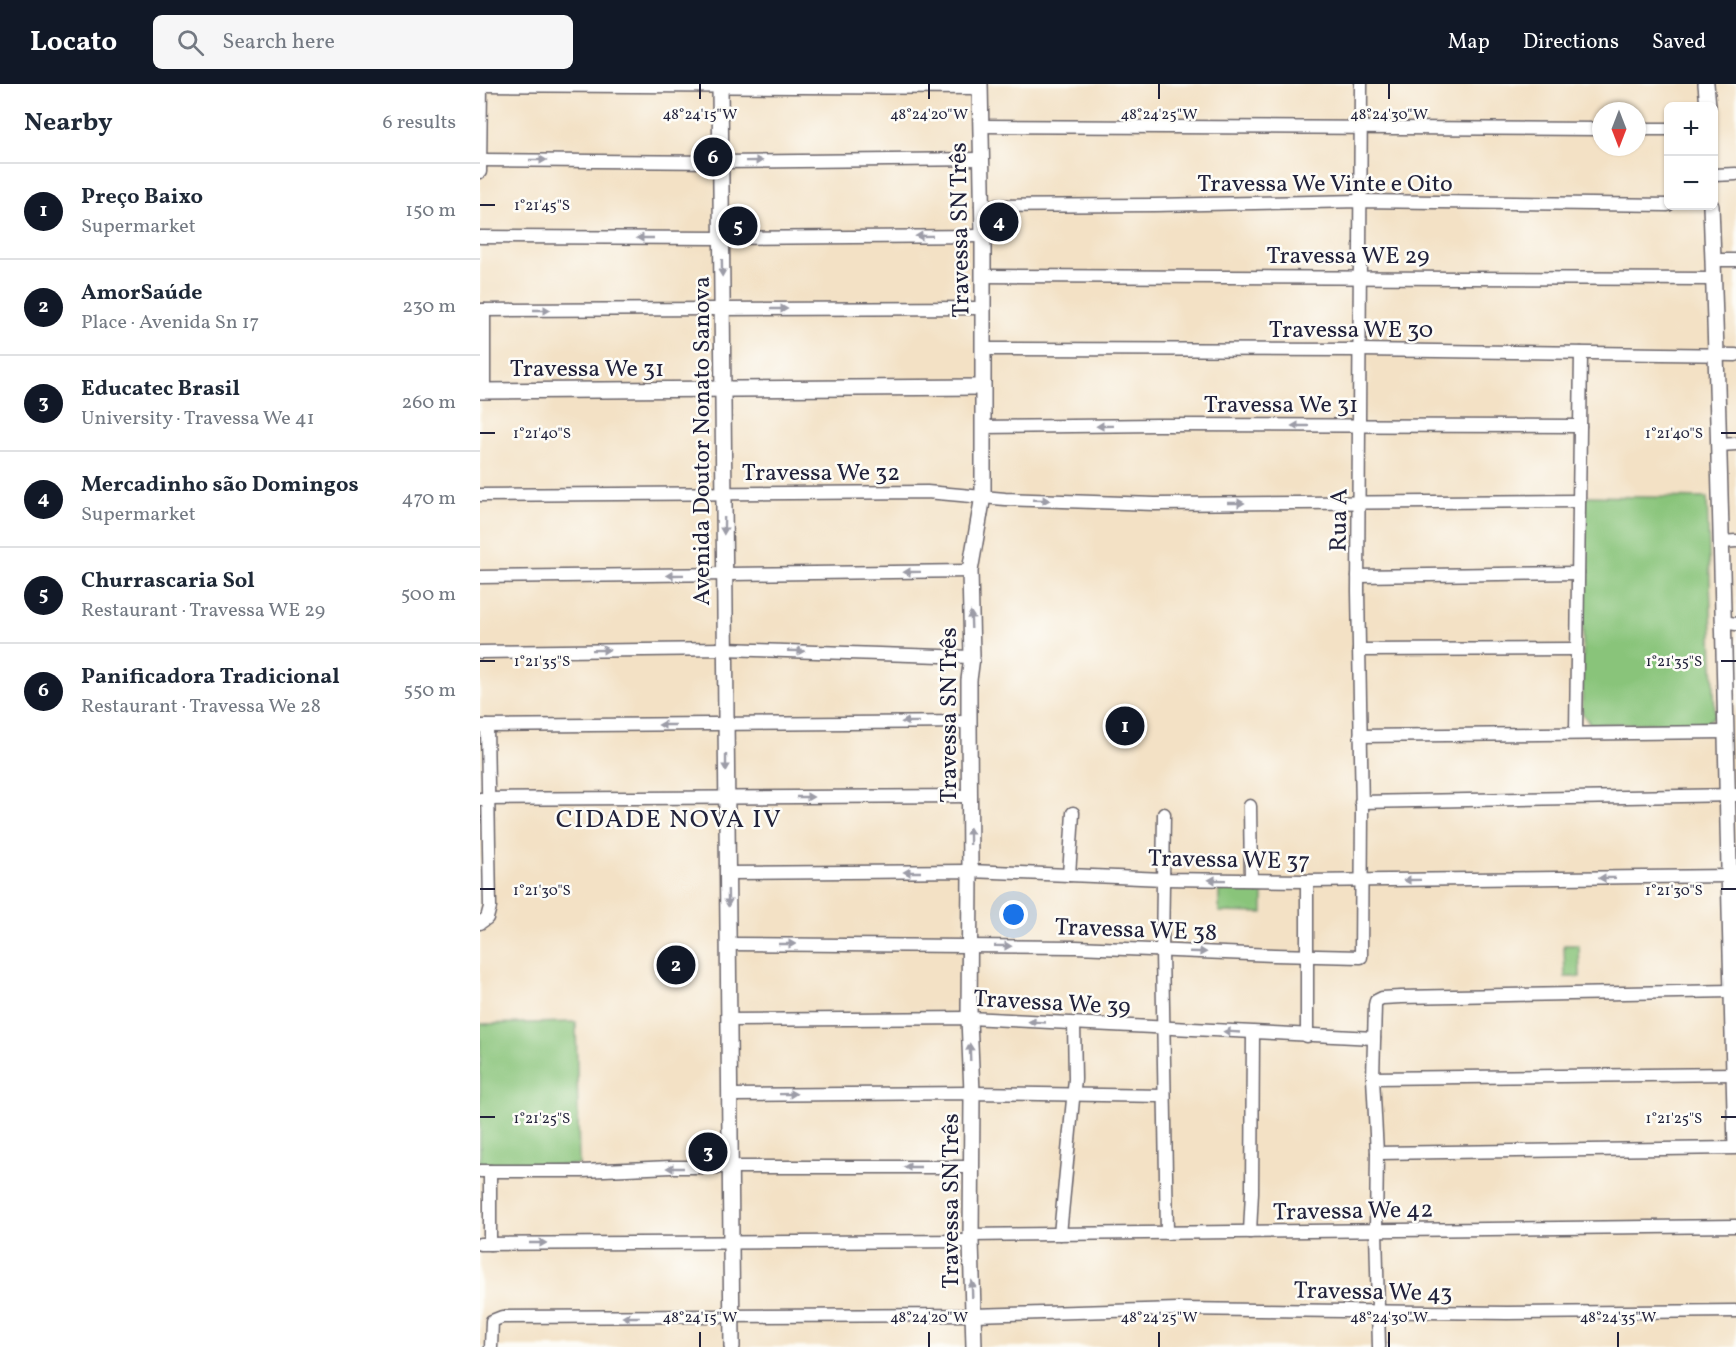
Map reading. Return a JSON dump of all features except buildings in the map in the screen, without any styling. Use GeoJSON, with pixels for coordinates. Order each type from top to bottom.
{"type":"FeatureCollection","features":[{"type":"Feature","properties":{"kind":"main road"},"geometry":{"type":"LineString","coordinates":[[1706,84],[1708,102]]}},
{"type":"Feature","properties":{"kind":"main road","name":"Avenida Doutor Nonato Sanova"},"geometry":{"type":"LineString","coordinates":[[720,85],[732,1347]]}},
{"type":"Feature","properties":{"kind":"main road","name":"Travessa SN Três"},"geometry":{"type":"LineString","coordinates":[[974,1347],[971,1238],[972,1093],[969,1018],[969,680],[972,657],[970,571],[983,496],[983,236],[980,86]]}},
{"type":"Feature","properties":{"kind":"main road"},"geometry":{"type":"LineString","coordinates":[[1712,210],[1720,445],[1729,541],[1725,732],[1731,795],[1736,1147]]}},
{"type":"Feature","properties":{"kind":"main road","name":"Travessa We 31"},"geometry":{"type":"LineString","coordinates":[[482,391],[982,387]]}},
{"type":"Feature","properties":{"kind":"street","name":"Rua A"},"geometry":{"type":"LineString","coordinates":[[1361,84],[1358,576],[1361,957]]}},
{"type":"Feature","properties":{"kind":"street"},"geometry":{"type":"LineString","coordinates":[[980,86],[481,85],[480,164],[981,159]]}},
{"type":"Feature","properties":{"kind":"street"},"geometry":{"type":"LineString","coordinates":[[981,126],[1592,129]]}},
{"type":"Feature","properties":{"kind":"street"},"geometry":{"type":"LineString","coordinates":[[1646,129],[1664,129]]}},
{"type":"Feature","properties":{"kind":"street"},"geometry":{"type":"LineString","coordinates":[[1718,175],[1736,174]]}},
{"type":"Feature","properties":{"kind":"street","name":"Travessa We Vinte e Oito"},"geometry":{"type":"LineString","coordinates":[[981,206],[1360,201],[1664,205]]}},
{"type":"Feature","properties":{"kind":"street"},"geometry":{"type":"LineString","coordinates":[[480,237],[983,236]]}},
{"type":"Feature","properties":{"kind":"street"},"geometry":{"type":"LineString","coordinates":[[1714,260],[1736,260]]}},
{"type":"Feature","properties":{"kind":"street","name":"Travessa WE 29"},"geometry":{"type":"LineString","coordinates":[[982,276],[1714,279]]}},
{"type":"Feature","properties":{"kind":"street"},"geometry":{"type":"LineString","coordinates":[[482,391],[482,310],[982,308]]}},
{"type":"Feature","properties":{"kind":"street","name":"Travessa WE 30"},"geometry":{"type":"LineString","coordinates":[[983,349],[1360,350],[1736,355]]}},
{"type":"Feature","properties":{"kind":"street"},"geometry":{"type":"LineString","coordinates":[[1576,733],[1581,353]]}},
{"type":"Feature","properties":{"kind":"street","name":"Travessa We 31"},"geometry":{"type":"LineString","coordinates":[[983,427],[1580,426]]}},
{"type":"Feature","properties":{"kind":"street"},"geometry":{"type":"LineString","coordinates":[[1720,445],[1736,444]]}},
{"type":"Feature","properties":{"kind":"street","name":"Travessa We 32"},"geometry":{"type":"LineString","coordinates":[[480,495],[927,492],[983,496]]}},
{"type":"Feature","properties":{"kind":"street"},"geometry":{"type":"LineString","coordinates":[[983,496],[1005,499],[1155,504],[1579,501]]}},
{"type":"Feature","properties":{"kind":"street"},"geometry":{"type":"LineString","coordinates":[[480,578],[970,571]]}},
{"type":"Feature","properties":{"kind":"street"},"geometry":{"type":"LineString","coordinates":[[1358,576],[1578,573]]}},
{"type":"Feature","properties":{"kind":"street"},"geometry":{"type":"LineString","coordinates":[[480,652],[725,649],[972,657]]}},
{"type":"Feature","properties":{"kind":"street"},"geometry":{"type":"LineString","coordinates":[[1359,650],[1577,649]]}},
{"type":"Feature","properties":{"kind":"street"},"geometry":{"type":"LineString","coordinates":[[480,923],[487,918],[490,907],[484,798],[484,726],[969,722]]}},
{"type":"Feature","properties":{"kind":"street"},"geometry":{"type":"LineString","coordinates":[[1360,736],[1725,732]]}},
{"type":"Feature","properties":{"kind":"street"},"geometry":{"type":"LineString","coordinates":[[1361,802],[1731,795]]}},
{"type":"Feature","properties":{"kind":"street"},"geometry":{"type":"LineString","coordinates":[[484,798],[970,796]]}},
{"type":"Feature","properties":{"kind":"street"},"geometry":{"type":"LineString","coordinates":[[1250,806],[1251,880]]}},
{"type":"Feature","properties":{"kind":"street"},"geometry":{"type":"LineString","coordinates":[[1070,875],[1073,813]]}},
{"type":"Feature","properties":{"kind":"street"},"geometry":{"type":"LineString","coordinates":[[1164,814],[1162,951],[1167,1233]]}},
{"type":"Feature","properties":{"kind":"street","name":"Travessa WE 37"},"geometry":{"type":"LineString","coordinates":[[728,873],[970,872],[1164,879],[1360,881],[1731,870]]}},
{"type":"Feature","properties":{"kind":"street"},"geometry":{"type":"LineString","coordinates":[[1307,881],[1307,1036]]}},
{"type":"Feature","properties":{"kind":"street","name":"Travessa WE 38"},"geometry":{"type":"LineString","coordinates":[[728,944],[1076,947],[1361,957]]}},
{"type":"Feature","properties":{"kind":"street"},"geometry":{"type":"LineString","coordinates":[[1379,1347],[1377,1153],[1373,1078],[1374,1005],[1377,1000],[1401,997],[1732,991]]}},
{"type":"Feature","properties":{"kind":"street","name":"Travessa We 39"},"geometry":{"type":"LineString","coordinates":[[728,1020],[969,1018],[1374,1038]]}},
{"type":"Feature","properties":{"kind":"street"},"geometry":{"type":"LineString","coordinates":[[1060,1234],[1073,1096],[1074,1024]]}},
{"type":"Feature","properties":{"kind":"street"},"geometry":{"type":"LineString","coordinates":[[1250,1232],[1253,1033]]}},
{"type":"Feature","properties":{"kind":"street"},"geometry":{"type":"LineString","coordinates":[[1373,1078],[1734,1074]]}},
{"type":"Feature","properties":{"kind":"street"},"geometry":{"type":"LineString","coordinates":[[729,1095],[972,1093],[1164,1096]]}},
{"type":"Feature","properties":{"kind":"street"},"geometry":{"type":"LineString","coordinates":[[1377,1153],[1736,1147]]}},
{"type":"Feature","properties":{"kind":"street"},"geometry":{"type":"LineString","coordinates":[[971,1167],[485,1171],[485,1244],[971,1238]]}},
{"type":"Feature","properties":{"kind":"street","name":"Travessa We 42"},"geometry":{"type":"LineString","coordinates":[[971,1238],[1060,1234],[1736,1226]]}},
{"type":"Feature","properties":{"kind":"street","name":"Travessa We 43"},"geometry":{"type":"LineString","coordinates":[[973,1315],[1178,1309],[1597,1313],[1736,1311]]}},
{"type":"Feature","properties":{"kind":"street"},"geometry":{"type":"LineString","coordinates":[[491,1347],[492,1323],[498,1318],[973,1315]]}},
{"type":"Feature","properties":{"kind":"green space"},"geometry":{"type":"Polygon","coordinates":[[[1585,496],[1707,498],[1715,716],[1706,723],[1590,724],[1582,713],[1585,496]]]}},
{"type":"Feature","properties":{"kind":"green space"},"geometry":{"type":"Polygon","coordinates":[[[1219,890],[1263,891],[1263,913],[1219,912],[1219,890]]]}},
{"type":"Feature","properties":{"kind":"green space"},"geometry":{"type":"Polygon","coordinates":[[[1564,945],[1579,945],[1580,977],[1565,977],[1564,945]]]}},
{"type":"Feature","properties":{"kind":"green space"},"geometry":{"type":"Polygon","coordinates":[[[576,1022],[579,1165],[480,1167],[480,1024],[576,1022]]]}},
{"type":"Feature","properties":{"kind":"place","name":"Panificadora Tradicional"},"geometry":{"type":"Point","coordinates":[713,157]}},
{"type":"Feature","properties":{"kind":"place","name":"Mercadinho são Domingos"},"geometry":{"type":"Point","coordinates":[999,222]}},
{"type":"Feature","properties":{"kind":"place","name":"Churrascaria Sol"},"geometry":{"type":"Point","coordinates":[738,226]}},
{"type":"Feature","properties":{"kind":"place","name":"Preço Baixo"},"geometry":{"type":"Point","coordinates":[1125,726]}},
{"type":"Feature","properties":{"kind":"place","name":"AmorSaúde"},"geometry":{"type":"Point","coordinates":[676,965]}},
{"type":"Feature","properties":{"kind":"place","name":"Educatec Brasil"},"geometry":{"type":"Point","coordinates":[708,1152]}},
{"type":"Feature","properties":{"kind":"district","name":"CIDADE NOVA IV"},"geometry":{"type":"Point","coordinates":[669,818]}}]}
